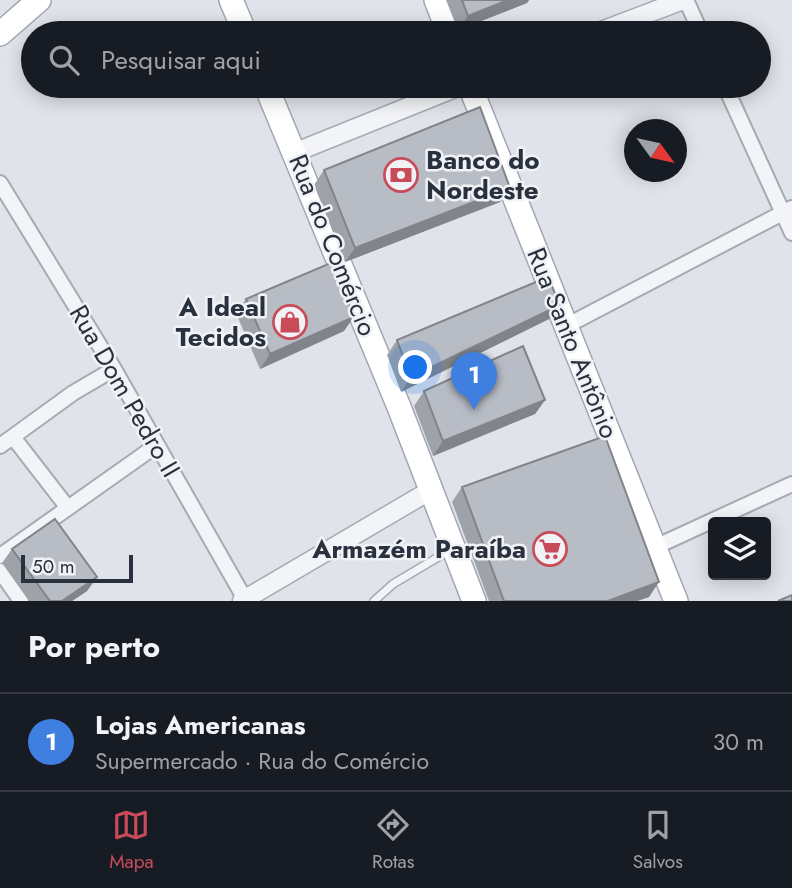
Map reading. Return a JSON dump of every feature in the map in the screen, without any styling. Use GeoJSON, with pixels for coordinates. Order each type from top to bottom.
{"type":"FeatureCollection","features":[{"type":"Feature","properties":{"kind":"main road"},"geometry":{"type":"LineString","coordinates":[[231,0],[240,21]]}},
{"type":"Feature","properties":{"kind":"main road"},"geometry":{"type":"LineString","coordinates":[[436,0],[444,21]]}},
{"type":"Feature","properties":{"kind":"main road"},"geometry":{"type":"LineString","coordinates":[[0,34],[20,9]]}},
{"type":"Feature","properties":{"kind":"main road","name":"Rua do Comércio"},"geometry":{"type":"LineString","coordinates":[[271,98],[296,152],[474,601]]}},
{"type":"Feature","properties":{"kind":"main road","name":"Rua Santo Antônio"},"geometry":{"type":"LineString","coordinates":[[475,98],[677,601]]}},
{"type":"Feature","properties":{"kind":"street"},"geometry":{"type":"LineString","coordinates":[[628,21],[685,0],[695,21]]}},
{"type":"Feature","properties":{"kind":"street"},"geometry":{"type":"LineString","coordinates":[[296,152],[430,98]]}},
{"type":"Feature","properties":{"kind":"street"},"geometry":{"type":"LineString","coordinates":[[731,98],[787,210],[792,233]]}},
{"type":"Feature","properties":{"kind":"street","name":"Rua Dom Pedro II"},"geometry":{"type":"LineString","coordinates":[[0,183],[114,369],[245,600]]}},
{"type":"Feature","properties":{"kind":"street"},"geometry":{"type":"LineString","coordinates":[[566,326],[787,210]]}},
{"type":"Feature","properties":{"kind":"street","name":"Rua Dom Pedro II"},"geometry":{"type":"LineString","coordinates":[[7,434],[33,422],[114,369]]}},
{"type":"Feature","properties":{"kind":"street"},"geometry":{"type":"LineString","coordinates":[[0,446],[7,434],[68,508]]}},
{"type":"Feature","properties":{"kind":"street"},"geometry":{"type":"LineString","coordinates":[[0,556],[158,445]]}},
{"type":"Feature","properties":{"kind":"street"},"geometry":{"type":"LineString","coordinates":[[655,547],[792,484]]}},
{"type":"Feature","properties":{"kind":"street"},"geometry":{"type":"LineString","coordinates":[[245,600],[431,490]]}},
{"type":"Feature","properties":{"kind":"street"},"geometry":{"type":"LineString","coordinates":[[0,571],[21,601]]}},
{"type":"Feature","properties":{"kind":"lane"},"geometry":{"type":"LineString","coordinates":[[374,601],[393,584],[454,549]]}},
{"type":"Feature","properties":{"kind":"building"},"geometry":{"type":"Polygon","coordinates":[[[462,0],[508,0],[468,16],[462,0]]]}},
{"type":"Feature","properties":{"kind":"building"},"geometry":{"type":"Polygon","coordinates":[[[480,107],[510,188],[355,248],[324,170],[480,107]]]}},
{"type":"Feature","properties":{"kind":"building","name":"A Ideal Tecidos"},"geometry":{"type":"Polygon","coordinates":[[[333,262],[354,317],[270,354],[246,299],[333,262]]]}},
{"type":"Feature","properties":{"kind":"building"},"geometry":{"type":"Polygon","coordinates":[[[548,277],[560,305],[411,377],[397,340],[548,277]]]}},
{"type":"Feature","properties":{"kind":"building"},"geometry":{"type":"Polygon","coordinates":[[[523,346],[545,400],[443,441],[424,391],[523,346]]]}},
{"type":"Feature","properties":{"kind":"building","name":"Armazém Paraíba"},"geometry":{"type":"Polygon","coordinates":[[[605,436],[659,582],[608,601],[504,601],[462,487],[605,436]]]}},
{"type":"Feature","properties":{"kind":"building"},"geometry":{"type":"Polygon","coordinates":[[[55,519],[97,577],[62,601],[50,601],[12,549],[55,519]]]}},
{"type":"Feature","properties":{"kind":"building"},"geometry":{"type":"Polygon","coordinates":[[[792,595],[792,601],[778,601],[792,595]]]}},
{"type":"Feature","properties":{"kind":"place","name":"Banco do Nordeste"},"geometry":{"type":"Point","coordinates":[401,175]}},
{"type":"Feature","properties":{"kind":"place","name":"A Ideal Tecidos"},"geometry":{"type":"Point","coordinates":[290,322]}},
{"type":"Feature","properties":{"kind":"place","name":"Lojas Americanas"},"geometry":{"type":"Point","coordinates":[474,410]}},
{"type":"Feature","properties":{"kind":"place","name":"Armazém Paraíba"},"geometry":{"type":"Point","coordinates":[550,549]}}]}
